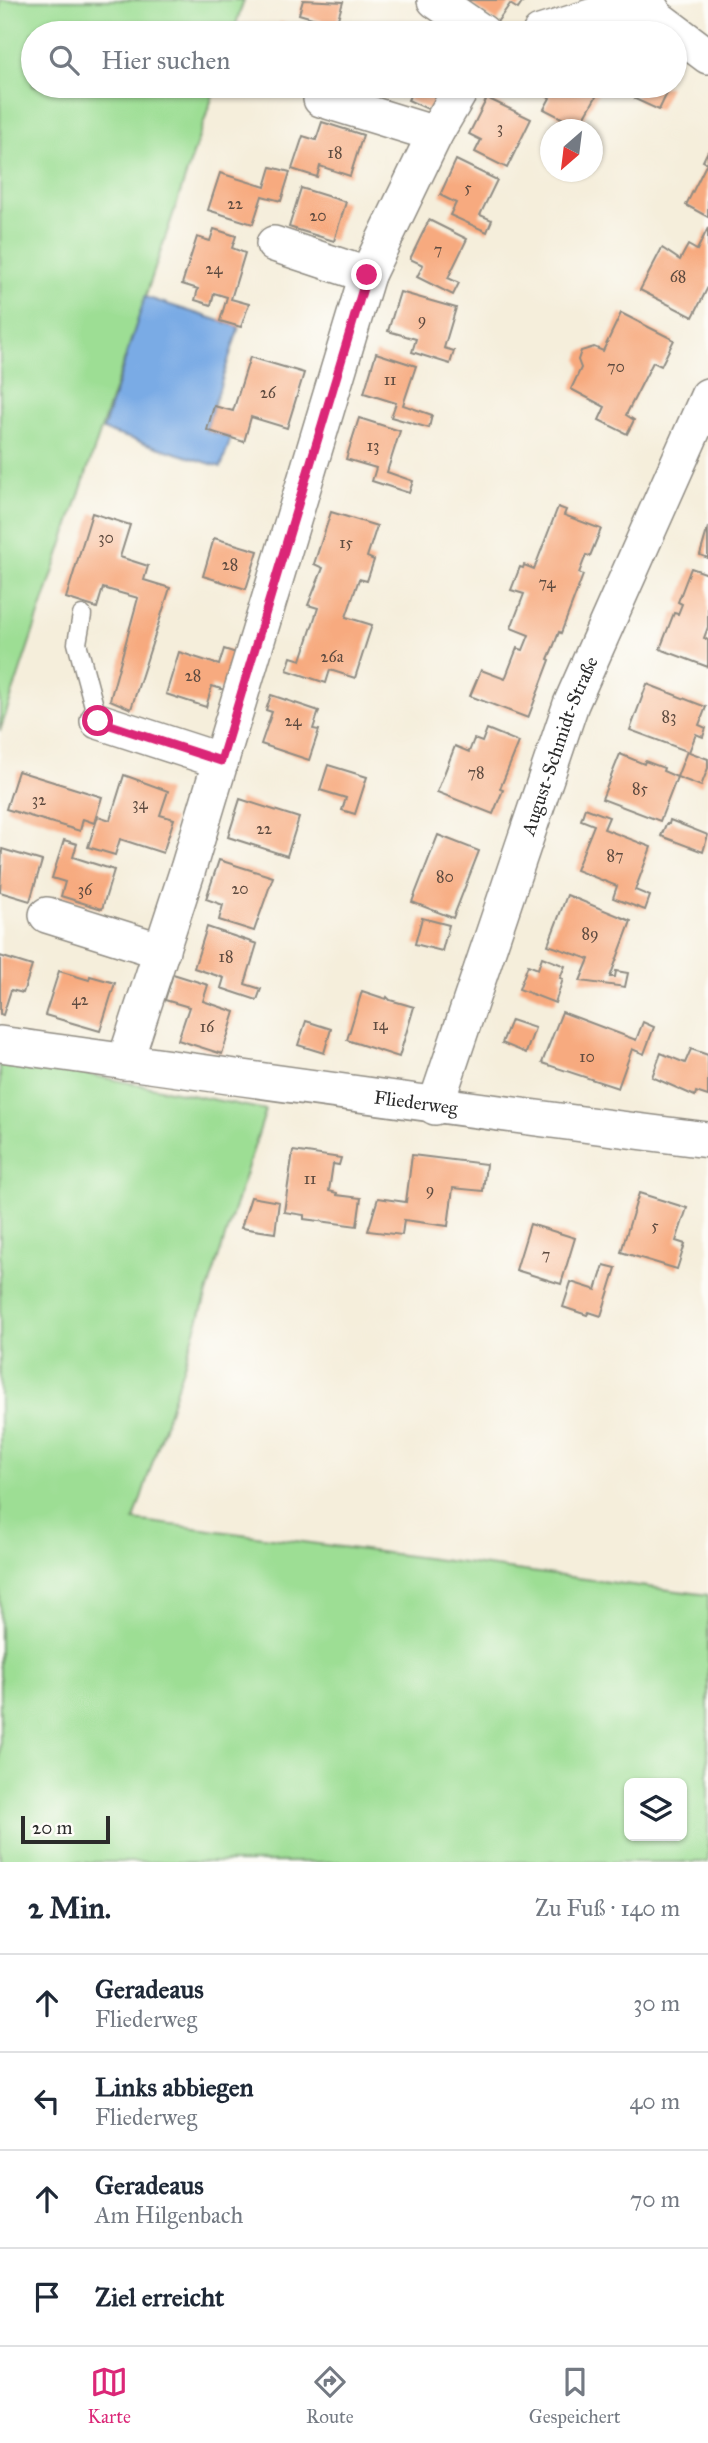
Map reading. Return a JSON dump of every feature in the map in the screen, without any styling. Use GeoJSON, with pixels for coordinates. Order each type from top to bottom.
{"type":"FeatureCollection","features":[{"type":"Feature","properties":{"kind":"street"},"geometry":{"type":"LineString","coordinates":[[435,0],[466,21]]}},
{"type":"Feature","properties":{"kind":"street"},"geometry":{"type":"LineString","coordinates":[[578,21],[603,13],[651,9],[666,21]]}},
{"type":"Feature","properties":{"kind":"street"},"geometry":{"type":"LineString","coordinates":[[687,39],[708,56]]}},
{"type":"Feature","properties":{"kind":"street"},"geometry":{"type":"LineString","coordinates":[[125,1062],[221,761],[367,275],[435,134],[456,98]]}},
{"type":"Feature","properties":{"kind":"street"},"geometry":{"type":"LineString","coordinates":[[321,99],[435,134]]}},
{"type":"Feature","properties":{"kind":"street"},"geometry":{"type":"LineString","coordinates":[[274,244],[367,275]]}},
{"type":"Feature","properties":{"kind":"street","name":"August-Schmidt-Straße"},"geometry":{"type":"LineString","coordinates":[[435,1107],[571,704],[708,396]]}},
{"type":"Feature","properties":{"kind":"street"},"geometry":{"type":"LineString","coordinates":[[98,721],[221,761]]}},
{"type":"Feature","properties":{"kind":"street"},"geometry":{"type":"LineString","coordinates":[[47,915],[162,951]]}},
{"type":"Feature","properties":{"kind":"street","name":"Fliederweg"},"geometry":{"type":"LineString","coordinates":[[0,1044],[435,1107],[708,1140]]}},
{"type":"Feature","properties":{"kind":"lane"},"geometry":{"type":"LineString","coordinates":[[82,615],[77,643],[98,721]]}},
{"type":"Feature","properties":{"kind":"green space"},"geometry":{"type":"Polygon","coordinates":[[[0,0],[244,0],[237,21],[21,21],[21,98],[212,98],[0,731],[0,0]]]}},
{"type":"Feature","properties":{"kind":"green space"},"geometry":{"type":"Polygon","coordinates":[[[0,1057],[266,1110],[134,1520],[708,1595],[708,1862],[0,1862],[0,1057]]]}},
{"type":"Feature","properties":{"kind":"water"},"geometry":{"type":"Polygon","coordinates":[[[145,297],[239,327],[206,430],[231,438],[221,467],[103,430],[145,297]]]}},
{"type":"Feature","properties":{"kind":"building"},"geometry":{"type":"Polygon","coordinates":[[[303,0],[343,2],[337,21],[323,21],[299,14],[303,0]]]}},
{"type":"Feature","properties":{"kind":"building"},"geometry":{"type":"Polygon","coordinates":[[[465,0],[524,0],[518,9],[510,4],[496,21],[465,0]]]}},
{"type":"Feature","properties":{"kind":"building"},"geometry":{"type":"Polygon","coordinates":[[[409,98],[438,98],[432,111],[408,100],[409,98]]]}},
{"type":"Feature","properties":{"kind":"building"},"geometry":{"type":"Polygon","coordinates":[[[487,98],[531,119],[507,168],[475,152],[481,140],[469,134],[487,98]]]}},
{"type":"Feature","properties":{"kind":"building"},"geometry":{"type":"Polygon","coordinates":[[[550,98],[595,98],[583,119],[563,119],[544,109],[550,98]]]}},
{"type":"Feature","properties":{"kind":"building"},"geometry":{"type":"Polygon","coordinates":[[[635,98],[665,98],[659,110],[635,98]]]}},
{"type":"Feature","properties":{"kind":"building"},"geometry":{"type":"Polygon","coordinates":[[[322,122],[363,135],[350,176],[320,166],[317,177],[292,169],[303,136],[316,140],[322,122]]]}},
{"type":"Feature","properties":{"kind":"building"},"geometry":{"type":"Polygon","coordinates":[[[708,151],[708,217],[686,205],[707,163],[703,161],[708,151]]]}},
{"type":"Feature","properties":{"kind":"building"},"geometry":{"type":"Polygon","coordinates":[[[456,160],[497,180],[480,215],[492,220],[487,232],[450,215],[456,203],[440,195],[456,160]]]}},
{"type":"Feature","properties":{"kind":"building"},"geometry":{"type":"Polygon","coordinates":[[[271,167],[290,172],[281,201],[262,196],[253,224],[208,210],[220,173],[265,187],[271,167]]]}},
{"type":"Feature","properties":{"kind":"building"},"geometry":{"type":"Polygon","coordinates":[[[301,188],[346,202],[334,241],[289,227],[301,188]]]}},
{"type":"Feature","properties":{"kind":"building"},"geometry":{"type":"Polygon","coordinates":[[[429,220],[467,239],[448,278],[459,283],[453,295],[417,277],[423,265],[410,259],[429,220]]]}},
{"type":"Feature","properties":{"kind":"building"},"geometry":{"type":"Polygon","coordinates":[[[708,228],[708,287],[693,317],[640,290],[662,248],[680,260],[688,245],[697,250],[708,228]]]}},
{"type":"Feature","properties":{"kind":"building"},"geometry":{"type":"Polygon","coordinates":[[[214,229],[236,236],[232,248],[245,253],[231,299],[249,304],[241,327],[220,321],[227,297],[214,293],[211,305],[195,300],[198,289],[182,284],[197,237],[210,241],[214,229]]]}},
{"type":"Feature","properties":{"kind":"building"},"geometry":{"type":"Polygon","coordinates":[[[400,292],[456,308],[444,348],[454,351],[450,364],[412,352],[416,339],[388,331],[400,292]]]}},
{"type":"Feature","properties":{"kind":"building"},"geometry":{"type":"Polygon","coordinates":[[[621,313],[674,340],[661,366],[653,362],[626,415],[634,420],[627,434],[599,420],[605,407],[571,389],[581,368],[578,360],[581,351],[594,347],[603,351],[621,313]]]}},
{"type":"Feature","properties":{"kind":"building"},"geometry":{"type":"Polygon","coordinates":[[[376,353],[416,366],[403,405],[432,415],[429,428],[391,417],[396,403],[364,393],[376,353]]]}},
{"type":"Feature","properties":{"kind":"building"},"geometry":{"type":"Polygon","coordinates":[[[250,357],[304,373],[287,428],[251,417],[244,442],[207,430],[214,406],[233,411],[250,357]]]}},
{"type":"Feature","properties":{"kind":"building"},"geometry":{"type":"Polygon","coordinates":[[[359,418],[400,431],[387,472],[413,481],[409,493],[372,481],[376,468],[346,459],[359,418]]]}},
{"type":"Feature","properties":{"kind":"building"},"geometry":{"type":"Polygon","coordinates":[[[558,507],[566,510],[564,515],[601,529],[590,556],[586,555],[579,573],[583,575],[548,659],[550,660],[528,718],[470,696],[481,670],[505,679],[517,648],[523,650],[529,635],[511,628],[524,594],[511,590],[520,567],[523,568],[524,565],[534,569],[558,507]]]}},
{"type":"Feature","properties":{"kind":"building"},"geometry":{"type":"Polygon","coordinates":[[[331,512],[377,526],[367,557],[374,560],[367,581],[359,579],[346,617],[372,625],[355,678],[330,670],[326,683],[287,670],[291,657],[301,660],[318,608],[308,605],[323,568],[314,564],[331,512]]]}},
{"type":"Feature","properties":{"kind":"building"},"geometry":{"type":"Polygon","coordinates":[[[92,513],[130,525],[120,557],[148,566],[144,580],[170,588],[131,709],[110,700],[138,598],[103,588],[97,608],[66,598],[92,513]]]}},
{"type":"Feature","properties":{"kind":"building"},"geometry":{"type":"Polygon","coordinates":[[[708,527],[708,558],[700,555],[708,527]]]}},
{"type":"Feature","properties":{"kind":"building"},"geometry":{"type":"Polygon","coordinates":[[[214,538],[258,551],[246,589],[203,576],[214,538]]]}},
{"type":"Feature","properties":{"kind":"building"},"geometry":{"type":"Polygon","coordinates":[[[691,568],[708,574],[708,627],[704,638],[708,640],[708,667],[660,649],[674,613],[678,614],[682,604],[678,602],[691,568]]]}},
{"type":"Feature","properties":{"kind":"building"},"geometry":{"type":"Polygon","coordinates":[[[224,649],[248,657],[237,694],[212,686],[206,707],[166,694],[179,652],[219,665],[224,649]]]}},
{"type":"Feature","properties":{"kind":"building"},"geometry":{"type":"Polygon","coordinates":[[[647,684],[706,707],[699,725],[706,728],[703,737],[696,734],[689,752],[708,759],[708,768],[701,786],[677,777],[687,751],[630,730],[647,684]]]}},
{"type":"Feature","properties":{"kind":"building"},"geometry":{"type":"Polygon","coordinates":[[[271,695],[319,711],[313,729],[319,730],[309,760],[261,744],[272,712],[266,710],[271,695]]]}},
{"type":"Feature","properties":{"kind":"building"},"geometry":{"type":"Polygon","coordinates":[[[487,729],[519,742],[493,814],[437,792],[455,746],[469,752],[474,739],[482,742],[487,729]]]}},
{"type":"Feature","properties":{"kind":"building"},"geometry":{"type":"Polygon","coordinates":[[[620,754],[644,764],[645,761],[664,768],[663,771],[677,777],[660,821],[602,799],[620,754]]]}},
{"type":"Feature","properties":{"kind":"building"},"geometry":{"type":"Polygon","coordinates":[[[328,765],[367,777],[355,814],[342,810],[346,798],[320,790],[328,765]]]}},
{"type":"Feature","properties":{"kind":"building"},"geometry":{"type":"Polygon","coordinates":[[[18,771],[102,797],[94,823],[83,819],[80,831],[6,809],[18,771]]]}},
{"type":"Feature","properties":{"kind":"building"},"geometry":{"type":"Polygon","coordinates":[[[124,775],[168,791],[160,815],[174,819],[163,853],[120,839],[115,855],[88,847],[98,816],[110,820],[124,775]]]}},
{"type":"Feature","properties":{"kind":"building"},"geometry":{"type":"Polygon","coordinates":[[[240,799],[299,818],[287,856],[228,837],[240,799]]]}},
{"type":"Feature","properties":{"kind":"building"},"geometry":{"type":"Polygon","coordinates":[[[585,808],[609,817],[604,829],[651,847],[635,890],[650,896],[645,910],[613,898],[617,886],[576,870],[594,825],[581,820],[585,808]]]}},
{"type":"Feature","properties":{"kind":"building"},"geometry":{"type":"Polygon","coordinates":[[[670,820],[708,835],[703,852],[661,836],[670,820]]]}},
{"type":"Feature","properties":{"kind":"building"},"geometry":{"type":"Polygon","coordinates":[[[438,835],[479,851],[453,918],[412,902],[438,835]]]}},
{"type":"Feature","properties":{"kind":"building"},"geometry":{"type":"Polygon","coordinates":[[[64,840],[77,844],[73,857],[114,870],[102,909],[61,896],[65,882],[52,878],[64,840]]]}},
{"type":"Feature","properties":{"kind":"building"},"geometry":{"type":"Polygon","coordinates":[[[2,849],[42,861],[30,901],[0,892],[2,849]]]}},
{"type":"Feature","properties":{"kind":"building"},"geometry":{"type":"Polygon","coordinates":[[[219,860],[273,877],[254,931],[219,920],[223,905],[206,899],[219,860]]]}},
{"type":"Feature","properties":{"kind":"building"},"geometry":{"type":"Polygon","coordinates":[[[567,895],[631,921],[610,977],[615,977],[616,971],[628,973],[625,987],[580,981],[589,959],[548,945],[567,895]]]}},
{"type":"Feature","properties":{"kind":"building"},"geometry":{"type":"Polygon","coordinates":[[[422,918],[449,925],[442,951],[415,944],[422,918]]]}},
{"type":"Feature","properties":{"kind":"building"},"geometry":{"type":"Polygon","coordinates":[[[207,927],[257,944],[245,984],[261,989],[257,1000],[221,988],[224,978],[194,968],[207,927]]]}},
{"type":"Feature","properties":{"kind":"building"},"geometry":{"type":"Polygon","coordinates":[[[0,956],[32,966],[23,993],[11,990],[3,1015],[0,1014],[0,956]]]}},
{"type":"Feature","properties":{"kind":"building"},"geometry":{"type":"Polygon","coordinates":[[[542,957],[565,966],[555,1003],[519,989],[528,965],[538,969],[542,957]]]}},
{"type":"Feature","properties":{"kind":"building"},"geometry":{"type":"Polygon","coordinates":[[[59,971],[89,980],[90,976],[115,983],[100,1031],[45,1015],[59,971]]]}},
{"type":"Feature","properties":{"kind":"building"},"geometry":{"type":"Polygon","coordinates":[[[173,974],[208,985],[203,1001],[235,1012],[222,1054],[178,1040],[189,1007],[165,1000],[173,974]]]}},
{"type":"Feature","properties":{"kind":"building"},"geometry":{"type":"Polygon","coordinates":[[[362,991],[414,1007],[399,1057],[347,1040],[362,991]]]}},
{"type":"Feature","properties":{"kind":"building"},"geometry":{"type":"Polygon","coordinates":[[[562,1012],[636,1040],[643,1022],[654,1027],[644,1054],[632,1049],[618,1088],[542,1063],[562,1012]]]}},
{"type":"Feature","properties":{"kind":"building"},"geometry":{"type":"Polygon","coordinates":[[[511,1020],[535,1028],[526,1053],[502,1043],[511,1020]]]}},
{"type":"Feature","properties":{"kind":"building"},"geometry":{"type":"Polygon","coordinates":[[[306,1021],[331,1029],[324,1053],[298,1045],[306,1021]]]}},
{"type":"Feature","properties":{"kind":"building"},"geometry":{"type":"Polygon","coordinates":[[[691,1049],[708,1055],[708,1096],[696,1092],[695,1096],[652,1077],[661,1053],[685,1063],[691,1049]]]}},
{"type":"Feature","properties":{"kind":"building"},"geometry":{"type":"Polygon","coordinates":[[[293,1151],[341,1158],[339,1165],[333,1164],[329,1191],[337,1195],[361,1198],[357,1226],[304,1219],[304,1215],[284,1212],[293,1151]]]}},
{"type":"Feature","properties":{"kind":"building"},"geometry":{"type":"Polygon","coordinates":[[[412,1155],[486,1164],[483,1191],[453,1188],[448,1226],[404,1220],[402,1235],[368,1231],[378,1198],[406,1202],[412,1155]]]}},
{"type":"Feature","properties":{"kind":"building"},"geometry":{"type":"Polygon","coordinates":[[[639,1193],[687,1208],[676,1241],[685,1244],[677,1269],[621,1252],[639,1193]]]}},
{"type":"Feature","properties":{"kind":"building"},"geometry":{"type":"Polygon","coordinates":[[[251,1197],[279,1202],[275,1233],[241,1228],[251,1197]]]}},
{"type":"Feature","properties":{"kind":"building"},"geometry":{"type":"Polygon","coordinates":[[[530,1224],[575,1238],[561,1284],[516,1270],[530,1224]]]}},
{"type":"Feature","properties":{"kind":"building"},"geometry":{"type":"Polygon","coordinates":[[[604,1265],[616,1268],[601,1316],[589,1312],[587,1315],[563,1307],[571,1282],[596,1290],[604,1265]]]}},
{"type":"Feature","properties":{"kind":"route"},"geometry":{"type":"LineString","coordinates":[[98,721],[221,761],[367,275]]}}]}
